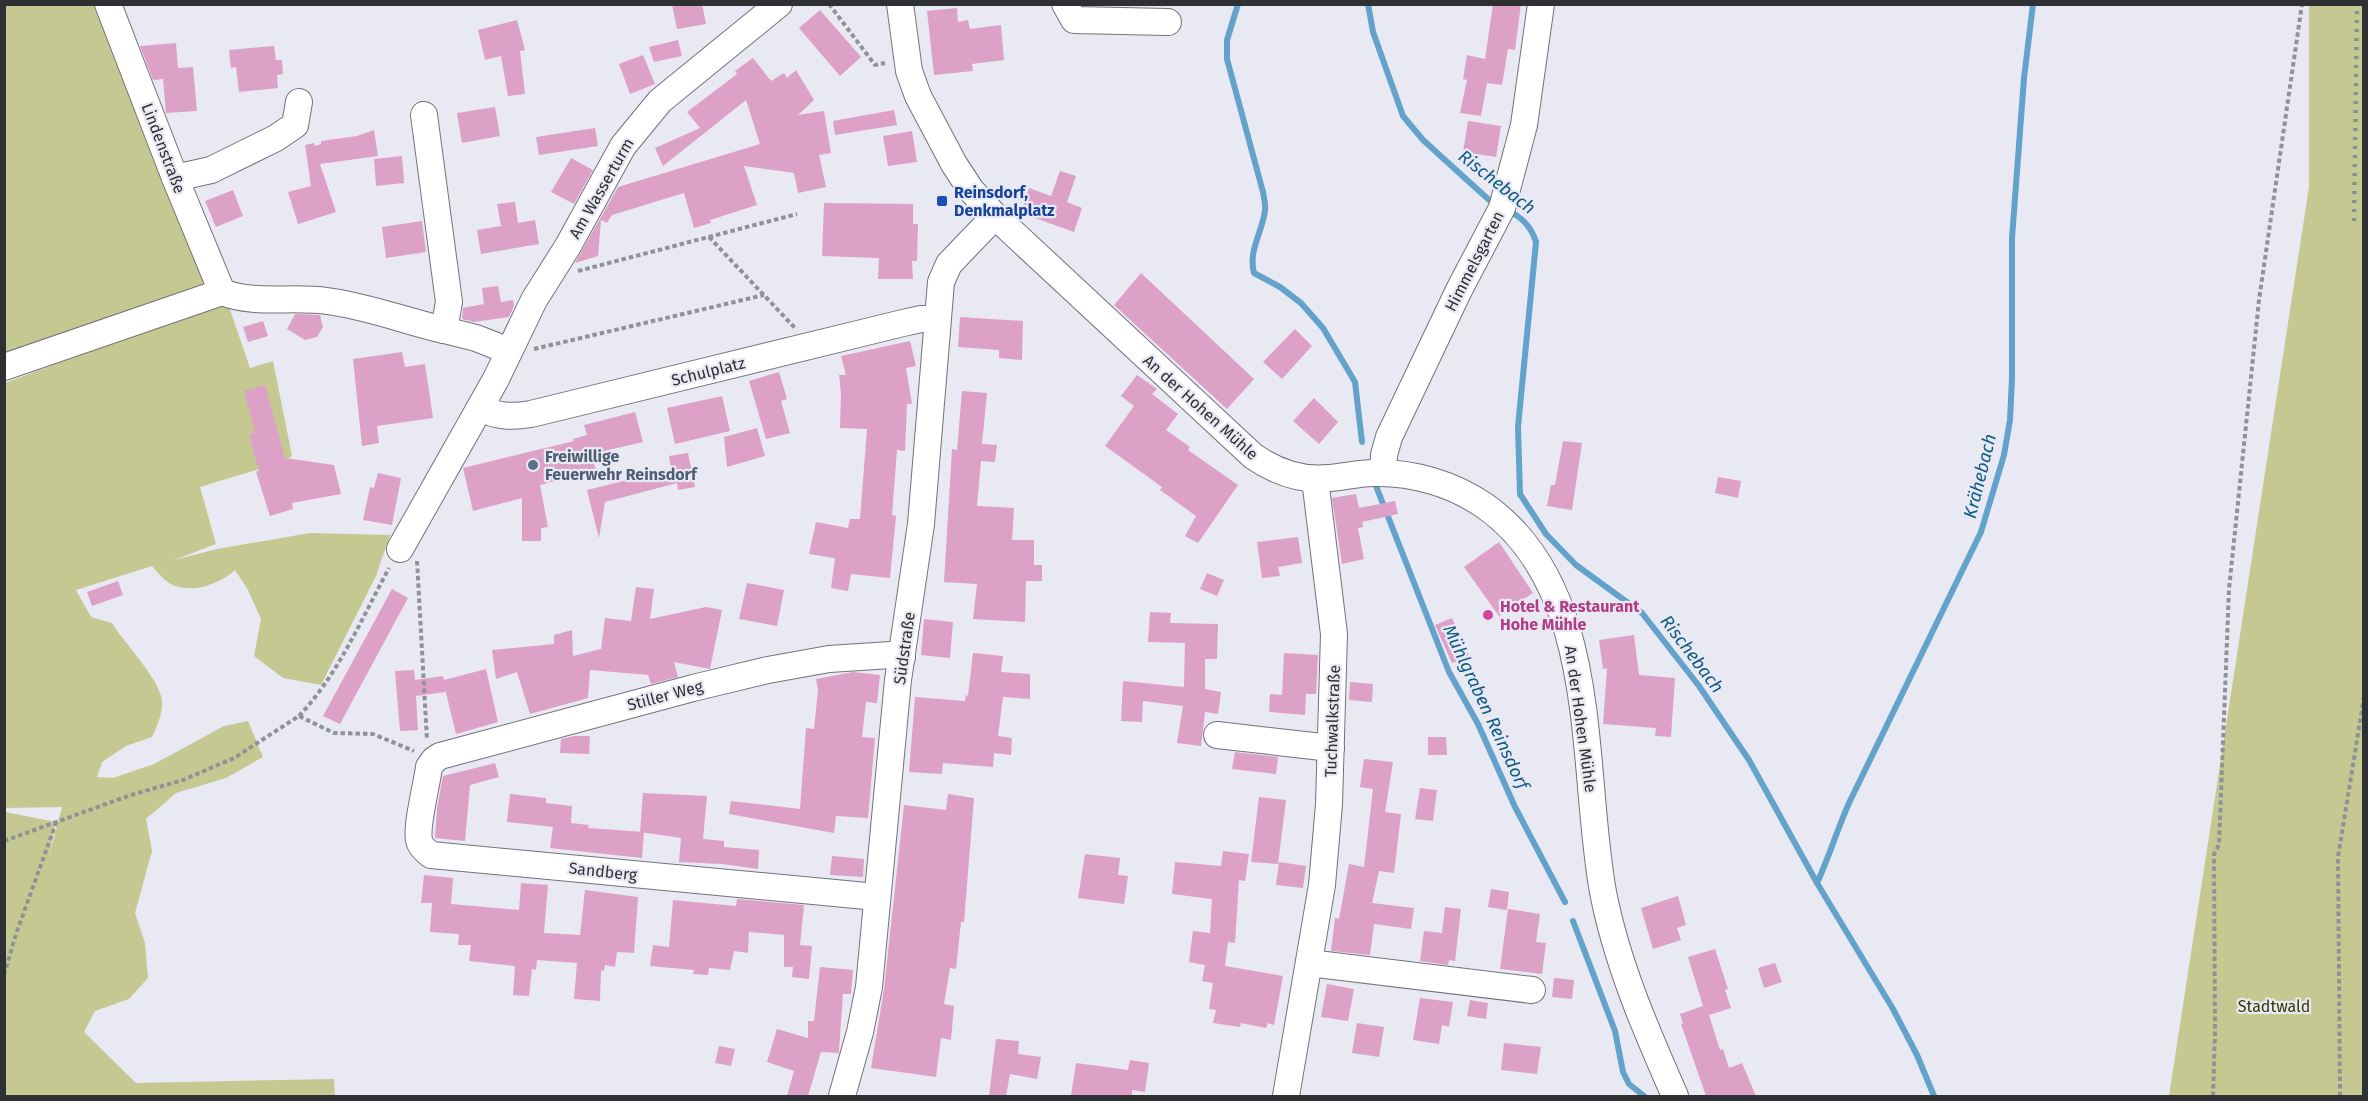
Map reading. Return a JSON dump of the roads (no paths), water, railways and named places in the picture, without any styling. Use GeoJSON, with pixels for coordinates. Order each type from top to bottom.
{"type":"FeatureCollection","features":[{"type":"Feature","properties":{"kind":"street","name":"Lindenstraße"},"geometry":{"type":"LineString","coordinates":[[108,4],[175,178],[222,291]]}},
{"type":"Feature","properties":{"kind":"street","name":"Am Wasserturm"},"geometry":{"type":"LineString","coordinates":[[400,549],[480,408],[534,300],[619,153],[648,114],[676,88],[780,4]]}},
{"type":"Feature","properties":{"kind":"street","name":"An der Hohen Mühle"},"geometry":{"type":"LineString","coordinates":[[900,4],[909,71],[918,96],[954,164],[976,196],[1253,456],[1282,473],[1315,479],[1383,472],[1404,474],[1437,482],[1483,505],[1524,541],[1545,572],[1564,617],[1574,657],[1599,863],[1613,936],[1628,983],[1675,1096]]}},
{"type":"Feature","properties":{"kind":"street"},"geometry":{"type":"LineString","coordinates":[[1065,4],[1074,20],[1168,22]]}},
{"type":"Feature","properties":{"kind":"street","name":"Himmelsgarten"},"geometry":{"type":"LineString","coordinates":[[1383,472],[1384,454],[1389,437],[1508,189],[1524,125],[1541,4]]}},
{"type":"Feature","properties":{"kind":"street"},"geometry":{"type":"LineString","coordinates":[[175,178],[211,170],[276,138],[295,125],[299,102]]}},
{"type":"Feature","properties":{"kind":"street"},"geometry":{"type":"LineString","coordinates":[[424,116],[449,302],[444,330]]}},
{"type":"Feature","properties":{"kind":"street","name":"Südstraße"},"geometry":{"type":"LineString","coordinates":[[842,1096],[865,1009],[902,657],[921,524],[937,319],[944,271],[995,216]]}},
{"type":"Feature","properties":{"kind":"street"},"geometry":{"type":"LineString","coordinates":[[4,367],[222,291],[233,296],[248,298],[330,301],[476,338],[509,351]]}},
{"type":"Feature","properties":{"kind":"street","name":"Schulplatz"},"geometry":{"type":"LineString","coordinates":[[480,408],[500,416],[515,417],[531,414],[921,319],[937,319]]}},
{"type":"Feature","properties":{"kind":"street","name":"Tuchwalkstraße"},"geometry":{"type":"LineString","coordinates":[[1286,1096],[1309,963],[1327,836],[1334,634],[1315,479]]}},
{"type":"Feature","properties":{"kind":"street","name":"Stiller Weg"},"geometry":{"type":"LineString","coordinates":[[434,760],[451,753],[737,677],[829,659],[902,657]]}},
{"type":"Feature","properties":{"kind":"street"},"geometry":{"type":"LineString","coordinates":[[1216,735],[1331,748]]}},
{"type":"Feature","properties":{"kind":"street","name":"Sandberg"},"geometry":{"type":"LineString","coordinates":[[434,760],[429,767],[419,840],[424,851],[431,855],[877,897]]}},
{"type":"Feature","properties":{"kind":"street"},"geometry":{"type":"LineString","coordinates":[[1309,963],[1532,990]]}},
{"type":"Feature","properties":{"kind":"waterway","name":"Mühlgraben Reinsdorf"},"geometry":{"type":"LineString","coordinates":[[1238,4],[1227,40],[1227,59],[1265,206],[1254,250],[1254,273],[1280,287],[1301,303],[1323,328],[1355,382],[1362,442]]}},
{"type":"Feature","properties":{"kind":"waterway","name":"Rischebach"},"geometry":{"type":"LineString","coordinates":[[1368,4],[1373,32],[1403,116],[1423,140],[1488,199],[1496,203]]}},
{"type":"Feature","properties":{"kind":"waterway","name":"Krähebach"},"geometry":{"type":"LineString","coordinates":[[1817,883],[1849,803],[1981,532],[2004,455],[2010,420],[2012,378],[2012,238],[2024,78],[2033,4]]}},
{"type":"Feature","properties":{"kind":"waterway","name":"Rischebach"},"geometry":{"type":"LineString","coordinates":[[1508,210],[1525,223],[1536,242],[1518,427],[1520,494],[1546,534],[1576,565],[1642,613],[1699,686],[1749,760],[1817,883],[1893,1009],[1917,1055],[1934,1096]]}},
{"type":"Feature","properties":{"kind":"waterway","name":"Mühlgraben Reinsdorf"},"geometry":{"type":"LineString","coordinates":[[1376,486],[1449,672],[1478,724],[1515,807],[1565,902]]}},
{"type":"Feature","properties":{"kind":"waterway","name":"Mühlgraben Reinsdorf"},"geometry":{"type":"LineString","coordinates":[[1573,921],[1615,1031],[1623,1072],[1629,1084],[1644,1096]]}},
{"type":"Feature","properties":{"kind":"railway"},"geometry":{"type":"LineString","coordinates":[[2354,221],[2357,4]]}},
{"type":"Feature","properties":{"kind":"place","name":"Reinsdorf, Denkmalplatz"},"geometry":{"type":"Point","coordinates":[942,201]}},
{"type":"Feature","properties":{"kind":"place","name":"Freiwillige Feuerwehr Reinsdorf"},"geometry":{"type":"Point","coordinates":[533,465]}},
{"type":"Feature","properties":{"kind":"place","name":"Hotel & Restaurant Hohe Mühle"},"geometry":{"type":"Point","coordinates":[1488,615]}},
{"type":"Feature","properties":{"kind":"park label","name":"Stadtwald"},"geometry":{"type":"Point","coordinates":[2274,1006]}}]}
